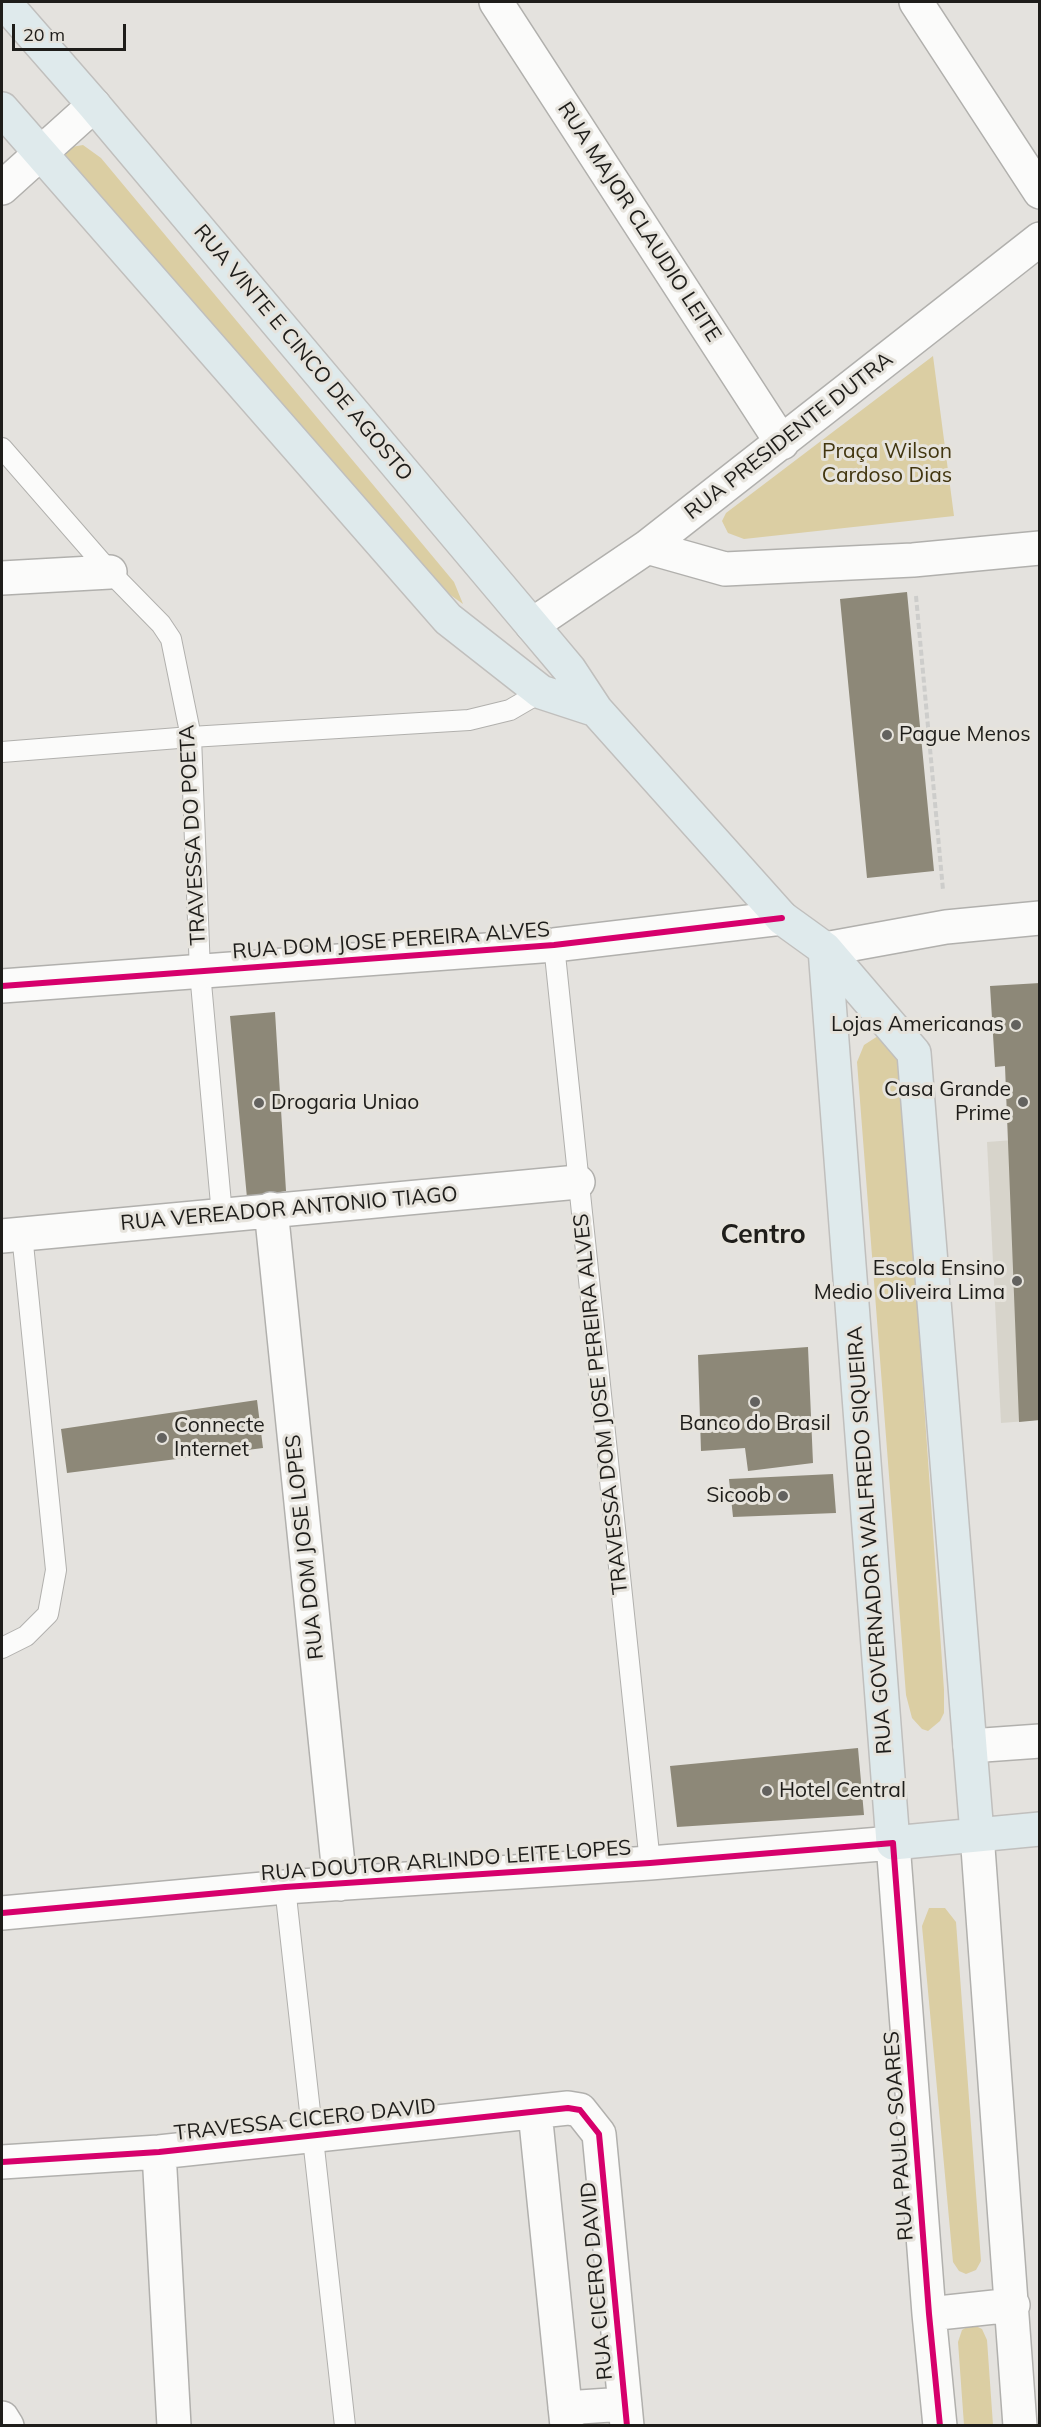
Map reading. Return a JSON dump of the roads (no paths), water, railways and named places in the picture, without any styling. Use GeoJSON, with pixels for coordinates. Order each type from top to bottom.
{"type":"FeatureCollection","features":[{"type":"Feature","properties":{"kind":"main road","name":"RUA VINTE E CINCO DE AGOSTO"},"geometry":{"type":"LineString","coordinates":[[4,2],[94,105],[569,669],[596,710],[782,918],[825,949],[914,1053],[970,1746]]}},
{"type":"Feature","properties":{"kind":"main road"},"geometry":{"type":"LineString","coordinates":[[2,109],[448,619],[541,692],[596,710]]}},
{"type":"Feature","properties":{"kind":"main road","name":"RUA GOVERNADOR WALFREDO SIQUEIRA"},"geometry":{"type":"LineString","coordinates":[[825,949],[893,1843]]}},
{"type":"Feature","properties":{"kind":"main road"},"geometry":{"type":"LineString","coordinates":[[970,1746],[976,1834]]}},
{"type":"Feature","properties":{"kind":"main road"},"geometry":{"type":"LineString","coordinates":[[893,1843],[1040,1829]]}},
{"type":"Feature","properties":{"kind":"street","name":"RUA MAJOR CLAUDIO LEITE"},"geometry":{"type":"LineString","coordinates":[[496,2],[782,443]]}},
{"type":"Feature","properties":{"kind":"street"},"geometry":{"type":"LineString","coordinates":[[916,2],[1040,192]]}},
{"type":"Feature","properties":{"kind":"street"},"geometry":{"type":"LineString","coordinates":[[2,188],[94,105]]}},
{"type":"Feature","properties":{"kind":"street","name":"RUA PRESIDENTE DUTRA"},"geometry":{"type":"LineString","coordinates":[[532,625],[647,547],[1040,239]]}},
{"type":"Feature","properties":{"kind":"street"},"geometry":{"type":"LineString","coordinates":[[647,547],[725,570],[913,560],[1040,548]]}},
{"type":"Feature","properties":{"kind":"street"},"geometry":{"type":"LineString","coordinates":[[2,578],[110,572]]}},
{"type":"Feature","properties":{"kind":"street","name":"RUA DOM JOSE PEREIRA ALVES"},"geometry":{"type":"LineString","coordinates":[[2,986],[554,945],[782,918]]}},
{"type":"Feature","properties":{"kind":"street"},"geometry":{"type":"LineString","coordinates":[[825,949],[946,927],[1040,918]]}},
{"type":"Feature","properties":{"kind":"street","name":"RUA VEREADOR ANTONIO TIAGO"},"geometry":{"type":"LineString","coordinates":[[12,1235],[578,1182]]}},
{"type":"Feature","properties":{"kind":"street","name":"RUA DOM JOSE LOPES"},"geometry":{"type":"LineString","coordinates":[[271,1209],[340,1884]]}},
{"type":"Feature","properties":{"kind":"street"},"geometry":{"type":"LineString","coordinates":[[970,1746],[1040,1742]]}},
{"type":"Feature","properties":{"kind":"street"},"geometry":{"type":"LineString","coordinates":[[976,1834],[1013,2305],[1020,2426]]}},
{"type":"Feature","properties":{"kind":"street","name":"RUA DOUTOR ARLINDO LEITE LOPES"},"geometry":{"type":"LineString","coordinates":[[2,1913],[285,1887],[650,1863],[893,1843]]}},
{"type":"Feature","properties":{"kind":"street","name":"RUA PAULO SOARES"},"geometry":{"type":"LineString","coordinates":[[893,1843],[929,2314],[940,2426]]}},
{"type":"Feature","properties":{"kind":"street","name":"TRAVESSA CICERO DAVID"},"geometry":{"type":"LineString","coordinates":[[2,2162],[159,2152],[568,2108],[580,2110],[599,2134]]}},
{"type":"Feature","properties":{"kind":"street","name":"RUA CICERO DAVID"},"geometry":{"type":"LineString","coordinates":[[535,2112],[566,2417]]}},
{"type":"Feature","properties":{"kind":"street","name":"RUA CICERO DAVID"},"geometry":{"type":"LineString","coordinates":[[599,2134],[626,2415]]}},
{"type":"Feature","properties":{"kind":"street"},"geometry":{"type":"LineString","coordinates":[[159,2152],[174,2426]]}},
{"type":"Feature","properties":{"kind":"street"},"geometry":{"type":"LineString","coordinates":[[929,2314],[1013,2305]]}},
{"type":"Feature","properties":{"kind":"street"},"geometry":{"type":"LineString","coordinates":[[566,2417],[626,2415]]}},
{"type":"Feature","properties":{"kind":"street"},"geometry":{"type":"LineString","coordinates":[[2,2418],[7,2426]]}},
{"type":"Feature","properties":{"kind":"lane","name":"TRAVESSA DO POETA"},"geometry":{"type":"LineString","coordinates":[[2,448],[110,572],[161,624],[171,639],[191,737],[200,972],[222,1215]]}},
{"type":"Feature","properties":{"kind":"lane"},"geometry":{"type":"LineString","coordinates":[[2,753],[191,737],[468,720],[510,710],[541,692]]}},
{"type":"Feature","properties":{"kind":"lane","name":"TRAVESSA DOM JOSE PEREIRA ALVES"},"geometry":{"type":"LineString","coordinates":[[554,945],[650,1863]]}},
{"type":"Feature","properties":{"kind":"lane"},"geometry":{"type":"LineString","coordinates":[[2,1648],[26,1636],[48,1614],[56,1570],[12,1235]]}},
{"type":"Feature","properties":{"kind":"lane"},"geometry":{"type":"LineString","coordinates":[[285,1887],[311,2137],[345,2426]]}},
{"type":"Feature","properties":{"kind":"place","name":"Pague Menos"},"geometry":{"type":"Point","coordinates":[887,735]}},
{"type":"Feature","properties":{"kind":"place","name":"Lojas Americanas"},"geometry":{"type":"Point","coordinates":[1016,1025]}},
{"type":"Feature","properties":{"kind":"place","name":"Casa Grande Prime"},"geometry":{"type":"Point","coordinates":[1023,1102]}},
{"type":"Feature","properties":{"kind":"place","name":"Drogaria Uniao"},"geometry":{"type":"Point","coordinates":[259,1103]}},
{"type":"Feature","properties":{"kind":"place","name":"Escola Ensino Medio Oliveira Lima"},"geometry":{"type":"Point","coordinates":[1017,1281]}},
{"type":"Feature","properties":{"kind":"place","name":"Banco do Brasil"},"geometry":{"type":"Point","coordinates":[755,1402]}},
{"type":"Feature","properties":{"kind":"place","name":"Connecte Internet"},"geometry":{"type":"Point","coordinates":[162,1438]}},
{"type":"Feature","properties":{"kind":"place","name":"Sicoob"},"geometry":{"type":"Point","coordinates":[783,1496]}},
{"type":"Feature","properties":{"kind":"place","name":"Hotel Central"},"geometry":{"type":"Point","coordinates":[767,1791]}},
{"type":"Feature","properties":{"kind":"district","name":"Centro"},"geometry":{"type":"Point","coordinates":[763,1235]}},
{"type":"Feature","properties":{"kind":"park label","name":"Praça Wilson Cardoso Dias"},"geometry":{"type":"Point","coordinates":[887,464]}}]}
